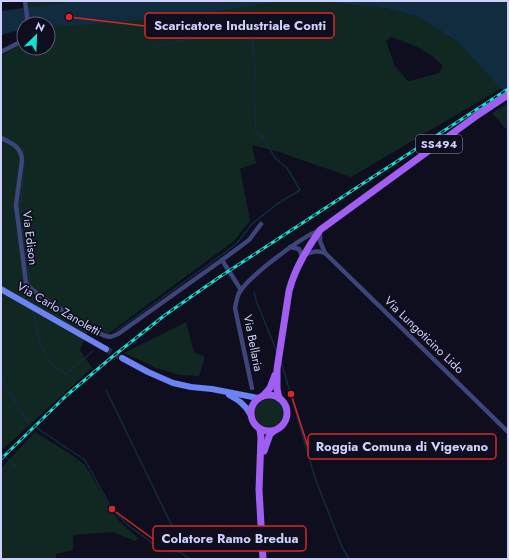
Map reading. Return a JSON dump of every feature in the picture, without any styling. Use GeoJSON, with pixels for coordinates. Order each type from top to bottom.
{"type":"FeatureCollection","features":[{"type":"Feature","properties":{"kind":"main road","name":"SS494"},"geometry":{"type":"LineString","coordinates":[[260,473],[266,442],[270,434],[283,426],[287,416],[286,407],[279,398],[277,389],[277,370],[292,281],[304,253],[320,230],[508,95]]}},
{"type":"Feature","properties":{"kind":"main road","name":"Via Carlo Zanoletti"},"geometry":{"type":"LineString","coordinates":[[1,289],[106,349]]}},
{"type":"Feature","properties":{"kind":"main road"},"geometry":{"type":"LineString","coordinates":[[122,358],[173,383],[261,397],[274,396],[279,398]]}},
{"type":"Feature","properties":{"kind":"main road","name":"SS494"},"geometry":{"type":"LineString","coordinates":[[250,414],[252,405],[270,388],[277,370]]}},
{"type":"Feature","properties":{"kind":"main road"},"geometry":{"type":"LineString","coordinates":[[222,391],[242,403],[247,408],[253,423],[260,430],[269,432],[274,431]]}},
{"type":"Feature","properties":{"kind":"main road","name":"SS494"},"geometry":{"type":"LineString","coordinates":[[260,430],[260,490],[263,559]]}},
{"type":"Feature","properties":{"kind":"street"},"geometry":{"type":"LineString","coordinates":[[25,1],[27,16]]}},
{"type":"Feature","properties":{"kind":"street"},"geometry":{"type":"LineString","coordinates":[[1,52],[16,44]]}},
{"type":"Feature","properties":{"kind":"street","name":"Via Edison"},"geometry":{"type":"LineString","coordinates":[[1,138],[15,146],[21,153],[22,160],[16,205],[26,283],[31,289],[103,335],[110,337],[118,334],[249,240],[261,224]]}},
{"type":"Feature","properties":{"kind":"street"},"geometry":{"type":"LineString","coordinates":[[222,260],[241,290],[258,273],[290,247],[311,233],[320,230],[320,241],[325,252]]}},
{"type":"Feature","properties":{"kind":"street"},"geometry":{"type":"LineString","coordinates":[[296,243],[302,244],[306,247],[304,253]]}},
{"type":"Feature","properties":{"kind":"street"},"geometry":{"type":"LineString","coordinates":[[290,247],[300,249],[304,253]]}},
{"type":"Feature","properties":{"kind":"street"},"geometry":{"type":"LineString","coordinates":[[304,253],[311,251],[325,252]]}},
{"type":"Feature","properties":{"kind":"street","name":"Via Lungoticino Lido"},"geometry":{"type":"LineString","coordinates":[[325,252],[508,432]]}},
{"type":"Feature","properties":{"kind":"street","name":"Via Bellaria"},"geometry":{"type":"LineString","coordinates":[[241,290],[238,295],[236,308],[252,388]]}},
{"type":"Feature","properties":{"kind":"green space"},"geometry":{"type":"Polygon","coordinates":[[[27,1],[315,1],[383,8],[417,16],[458,42],[502,88],[351,177],[279,152],[252,145],[256,163],[240,169],[250,221],[234,241],[108,334],[91,323],[80,350],[92,368],[1,451],[1,56],[16,47],[16,56],[56,56],[56,16],[29,16],[27,1]],[[391,37],[386,41],[395,66],[407,80],[410,81],[439,73],[443,67],[427,52],[391,37]]]}},
{"type":"Feature","properties":{"kind":"green space"},"geometry":{"type":"Polygon","coordinates":[[[508,103],[508,131],[492,113],[508,103]]]}},
{"type":"Feature","properties":{"kind":"green space"},"geometry":{"type":"Polygon","coordinates":[[[186,322],[194,352],[205,357],[199,376],[180,375],[156,368],[124,353],[186,322]]]}},
{"type":"Feature","properties":{"kind":"green space"},"geometry":{"type":"Polygon","coordinates":[[[269,399],[279,403],[283,413],[279,423],[269,427],[259,423],[255,413],[259,403],[269,399]]]}},
{"type":"Feature","properties":{"kind":"green space"},"geometry":{"type":"Polygon","coordinates":[[[35,432],[69,453],[85,465],[118,520],[138,538],[135,541],[113,532],[73,535],[73,550],[56,554],[56,559],[1,559],[1,468],[35,432]]]}},
{"type":"Feature","properties":{"kind":"water"},"geometry":{"type":"Polygon","coordinates":[[[76,1],[284,1],[137,20],[56,26],[56,16],[16,16],[16,31],[1,36],[1,11],[76,1]]]}},
{"type":"Feature","properties":{"kind":"water"},"geometry":{"type":"Polygon","coordinates":[[[315,1],[508,1],[508,96],[458,42],[417,16],[383,8],[315,1]]]}},
{"type":"Feature","properties":{"kind":"waterway"},"geometry":{"type":"LineString","coordinates":[[116,331],[223,254],[237,243],[252,224],[277,204],[300,190],[287,168],[276,159],[262,137],[255,130],[255,72],[252,33],[249,29],[196,35],[186,40],[154,47]]}},
{"type":"Feature","properties":{"kind":"waterway"},"geometry":{"type":"LineString","coordinates":[[1,135],[10,140]]}},
{"type":"Feature","properties":{"kind":"waterway"},"geometry":{"type":"LineString","coordinates":[[16,144],[23,150],[24,159]]}},
{"type":"Feature","properties":{"kind":"waterway"},"geometry":{"type":"LineString","coordinates":[[24,163],[21,206],[23,237],[31,287]]}},
{"type":"Feature","properties":{"kind":"waterway"},"geometry":{"type":"LineString","coordinates":[[31,290],[33,304]]}},
{"type":"Feature","properties":{"kind":"waterway"},"geometry":{"type":"LineString","coordinates":[[254,292],[277,352]]}},
{"type":"Feature","properties":{"kind":"waterway"},"geometry":{"type":"LineString","coordinates":[[33,310],[36,328],[42,347],[58,370],[66,374],[93,351]]}},
{"type":"Feature","properties":{"kind":"waterway"},"geometry":{"type":"LineString","coordinates":[[281,361],[315,478],[342,547],[349,559]]}},
{"type":"Feature","properties":{"kind":"waterway"},"geometry":{"type":"LineString","coordinates":[[1,379],[28,422]]}},
{"type":"Feature","properties":{"kind":"waterway"},"geometry":{"type":"LineString","coordinates":[[106,390],[174,530]]}},
{"type":"Feature","properties":{"kind":"waterway"},"geometry":{"type":"LineString","coordinates":[[37,428],[85,460],[112,509],[130,527],[160,550],[180,552],[190,559]]}},
{"type":"Feature","properties":{"kind":"waterway"},"geometry":{"type":"LineString","coordinates":[[1,452],[17,468]]}},
{"type":"Feature","properties":{"kind":"tunnel"},"geometry":{"type":"LineString","coordinates":[[106,349],[122,358]]}},
{"type":"Feature","properties":{"kind":"railway"},"geometry":{"type":"LineString","coordinates":[[1,459],[67,395],[165,315],[218,278],[508,89]]}},
{"type":"Feature","properties":{"kind":"place","name":"Scaricatore Industriale Conti"},"geometry":{"type":"Point","coordinates":[69,17]}},
{"type":"Feature","properties":{"kind":"place","name":"Roggia Comuna di Vigevano"},"geometry":{"type":"Point","coordinates":[291,394]}},
{"type":"Feature","properties":{"kind":"place","name":"Colatore Ramo Bredua"},"geometry":{"type":"Point","coordinates":[112,509]}}]}
